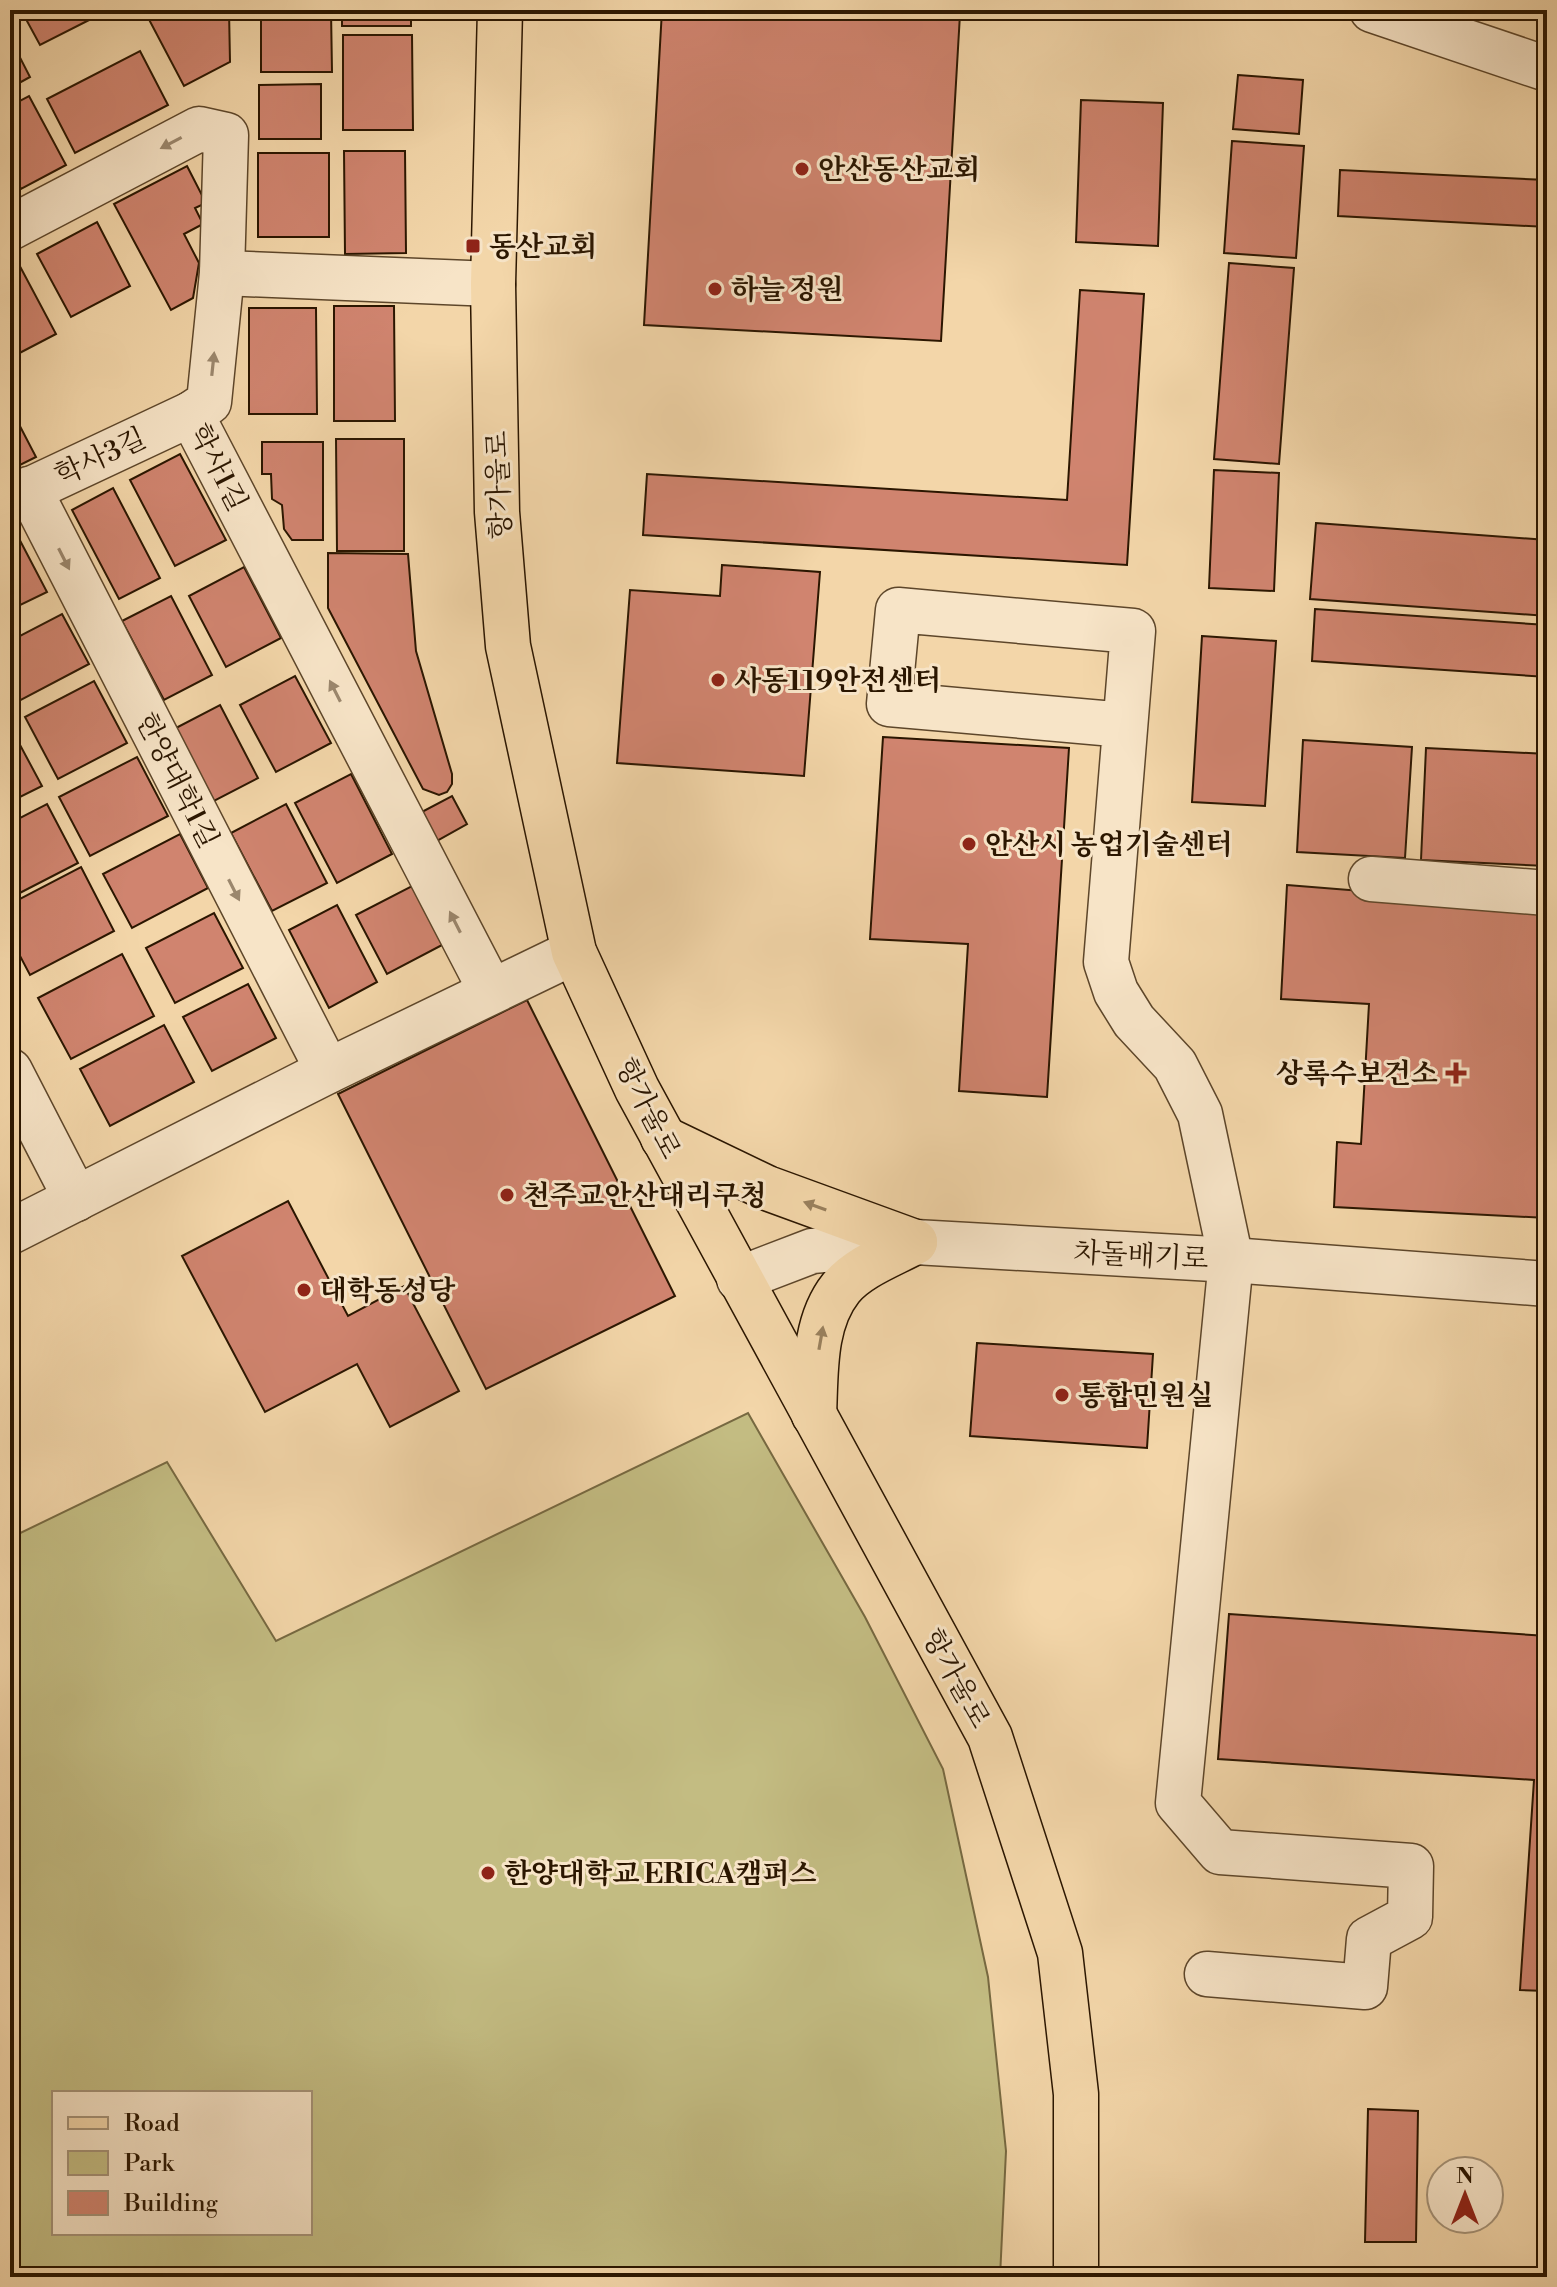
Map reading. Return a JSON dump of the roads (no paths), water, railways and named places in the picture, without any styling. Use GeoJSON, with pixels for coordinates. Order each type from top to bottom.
{"type":"FeatureCollection","features":[{"type":"Feature","properties":{"kind":"main road","name":"항가울로"},"geometry":{"type":"LineString","coordinates":[[500,10],[493,284],[497,512],[508,646],[574,952],[637,1089],[990,1737],[1060,1953],[1076,2094],[1076,2277]]}},
{"type":"Feature","properties":{"kind":"main road"},"geometry":{"type":"LineString","coordinates":[[663,1138],[767,1188],[915,1242]]}},
{"type":"Feature","properties":{"kind":"main road"},"geometry":{"type":"LineString","coordinates":[[814,1415],[816,1362],[824,1316],[841,1287],[868,1267],[915,1242]]}},
{"type":"Feature","properties":{"kind":"street"},"geometry":{"type":"LineString","coordinates":[[1372,10],[1547,69]]}},
{"type":"Feature","properties":{"kind":"street","name":"학사1길"},"geometry":{"type":"LineString","coordinates":[[10,228],[199,129],[226,135],[222,273],[209,402],[191,414],[491,991]]}},
{"type":"Feature","properties":{"kind":"street"},"geometry":{"type":"LineString","coordinates":[[222,273],[493,284]]}},
{"type":"Feature","properties":{"kind":"street","name":"학사3길"},"geometry":{"type":"LineString","coordinates":[[19,494],[191,414]]}},
{"type":"Feature","properties":{"kind":"street","name":"한양대학1길"},"geometry":{"type":"LineString","coordinates":[[19,494],[328,1071]]}},
{"type":"Feature","properties":{"kind":"street"},"geometry":{"type":"LineString","coordinates":[[1125,725],[889,704],[898,610],[1133,631],[1106,962],[1116,992],[1134,1021],[1175,1065],[1200,1114],[1231,1260],[1178,1803],[1220,1852],[1411,1866],[1410,1917],[1369,1939],[1365,1987],[1207,1974]]}},
{"type":"Feature","properties":{"kind":"street"},"geometry":{"type":"LineString","coordinates":[[1371,879],[1547,893]]}},
{"type":"Feature","properties":{"kind":"street"},"geometry":{"type":"LineString","coordinates":[[10,1232],[328,1071],[574,952]]}},
{"type":"Feature","properties":{"kind":"street"},"geometry":{"type":"LineString","coordinates":[[10,1071],[76,1199]]}},
{"type":"Feature","properties":{"kind":"street","name":"차돌배기로"},"geometry":{"type":"LineString","coordinates":[[739,1279],[812,1251],[915,1242],[1231,1260],[1547,1284]]}},
{"type":"Feature","properties":{"kind":"place","name":"안산동산교회"},"geometry":{"type":"Point","coordinates":[802,169]}},
{"type":"Feature","properties":{"kind":"place","name":"동산교회"},"geometry":{"type":"Point","coordinates":[473,246]}},
{"type":"Feature","properties":{"kind":"place","name":"하늘 정원"},"geometry":{"type":"Point","coordinates":[715,289]}},
{"type":"Feature","properties":{"kind":"place","name":"사동119안전센터"},"geometry":{"type":"Point","coordinates":[718,680]}},
{"type":"Feature","properties":{"kind":"place","name":"안산시 농업기술센터"},"geometry":{"type":"Point","coordinates":[969,844]}},
{"type":"Feature","properties":{"kind":"place","name":"상록수보건소"},"geometry":{"type":"Point","coordinates":[1456,1073]}},
{"type":"Feature","properties":{"kind":"place","name":"천주교안산대리구청"},"geometry":{"type":"Point","coordinates":[507,1195]}},
{"type":"Feature","properties":{"kind":"place","name":"대학동성당"},"geometry":{"type":"Point","coordinates":[304,1290]}},
{"type":"Feature","properties":{"kind":"place","name":"통합민원실"},"geometry":{"type":"Point","coordinates":[1062,1395]}},
{"type":"Feature","properties":{"kind":"place","name":"한양대학교 ERICA캠퍼스"},"geometry":{"type":"Point","coordinates":[488,1873]}}]}
